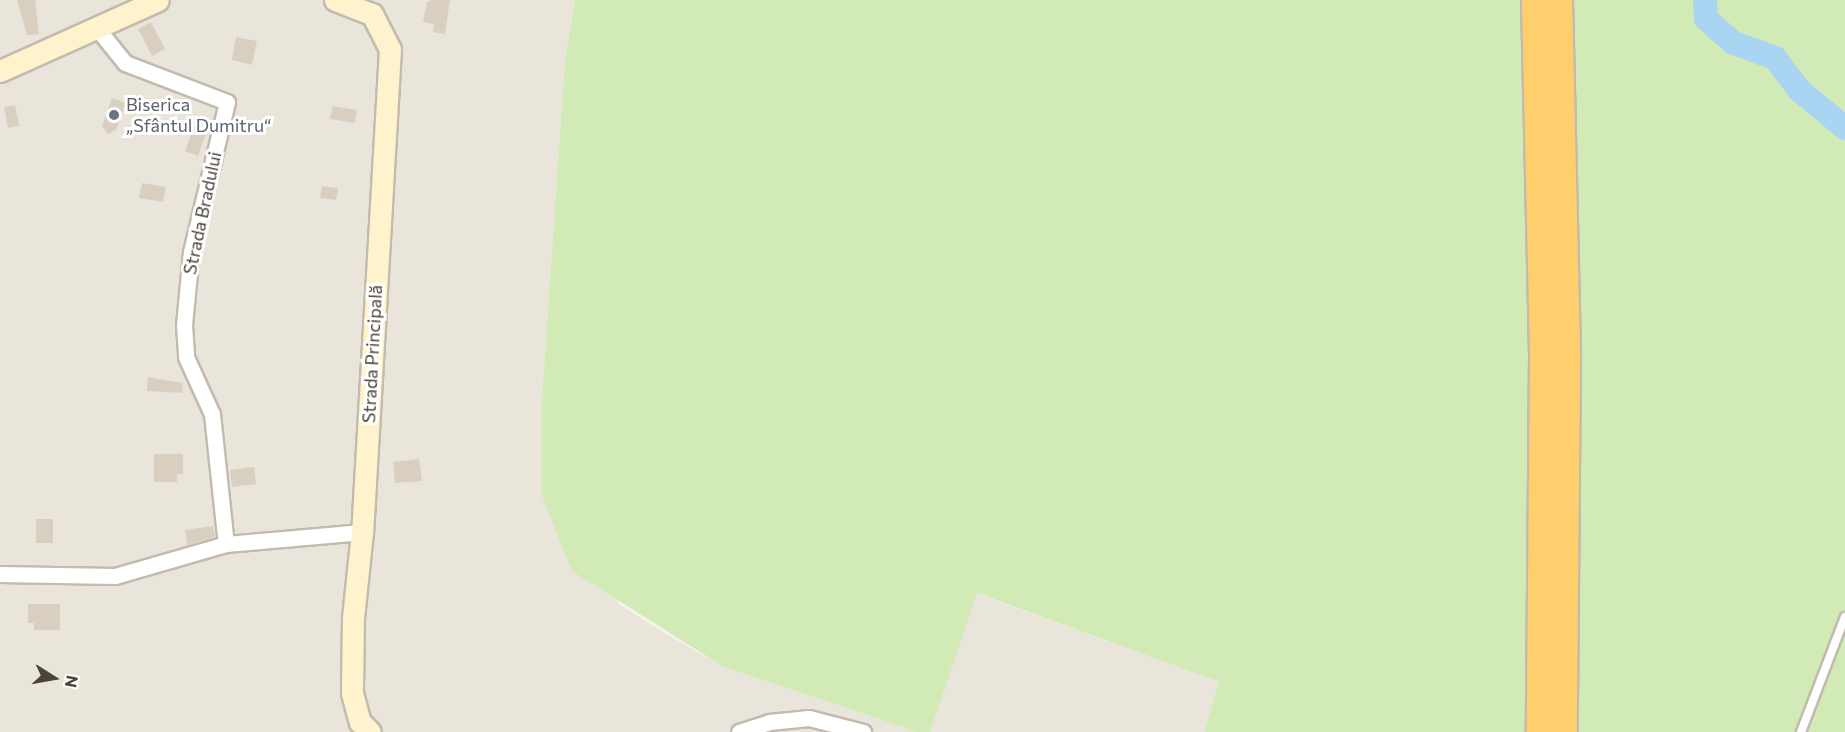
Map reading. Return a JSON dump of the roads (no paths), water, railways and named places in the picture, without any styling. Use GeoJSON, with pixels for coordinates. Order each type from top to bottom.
{"type":"FeatureCollection","features":[{"type":"Feature","properties":{"kind":"highway"},"geometry":{"type":"LineString","coordinates":[[1535,0],[1543,358],[1540,732]]}},
{"type":"Feature","properties":{"kind":"highway"},"geometry":{"type":"LineString","coordinates":[[1558,0],[1566,358],[1563,732]]}},
{"type":"Feature","properties":{"kind":"street"},"geometry":{"type":"LineString","coordinates":[[0,72],[158,0]]}},
{"type":"Feature","properties":{"kind":"street","name":"Strada Principală"},"geometry":{"type":"LineString","coordinates":[[335,0],[372,14],[390,49],[362,532],[352,617],[352,693],[360,722],[370,732]]}},
{"type":"Feature","properties":{"kind":"street","name":"Strada Bradului"},"geometry":{"type":"LineString","coordinates":[[96,27],[125,63],[227,102],[191,252],[184,325],[186,357],[212,414],[226,544]]}},
{"type":"Feature","properties":{"kind":"street"},"geometry":{"type":"LineString","coordinates":[[0,574],[115,576],[226,544],[362,532]]}},
{"type":"Feature","properties":{"kind":"street"},"geometry":{"type":"LineString","coordinates":[[740,732],[769,722],[809,718],[863,732]]}},
{"type":"Feature","properties":{"kind":"lane"},"geometry":{"type":"LineString","coordinates":[[1801,732],[1845,617]]}},
{"type":"Feature","properties":{"kind":"waterway"},"geometry":{"type":"LineString","coordinates":[[1705,0],[1706,19],[1734,43],[1775,58],[1798,89],[1845,128]]}},
{"type":"Feature","properties":{"kind":"place","name":"Biserica „Sfântul Dumitru“"},"geometry":{"type":"Point","coordinates":[114,115]}}]}
